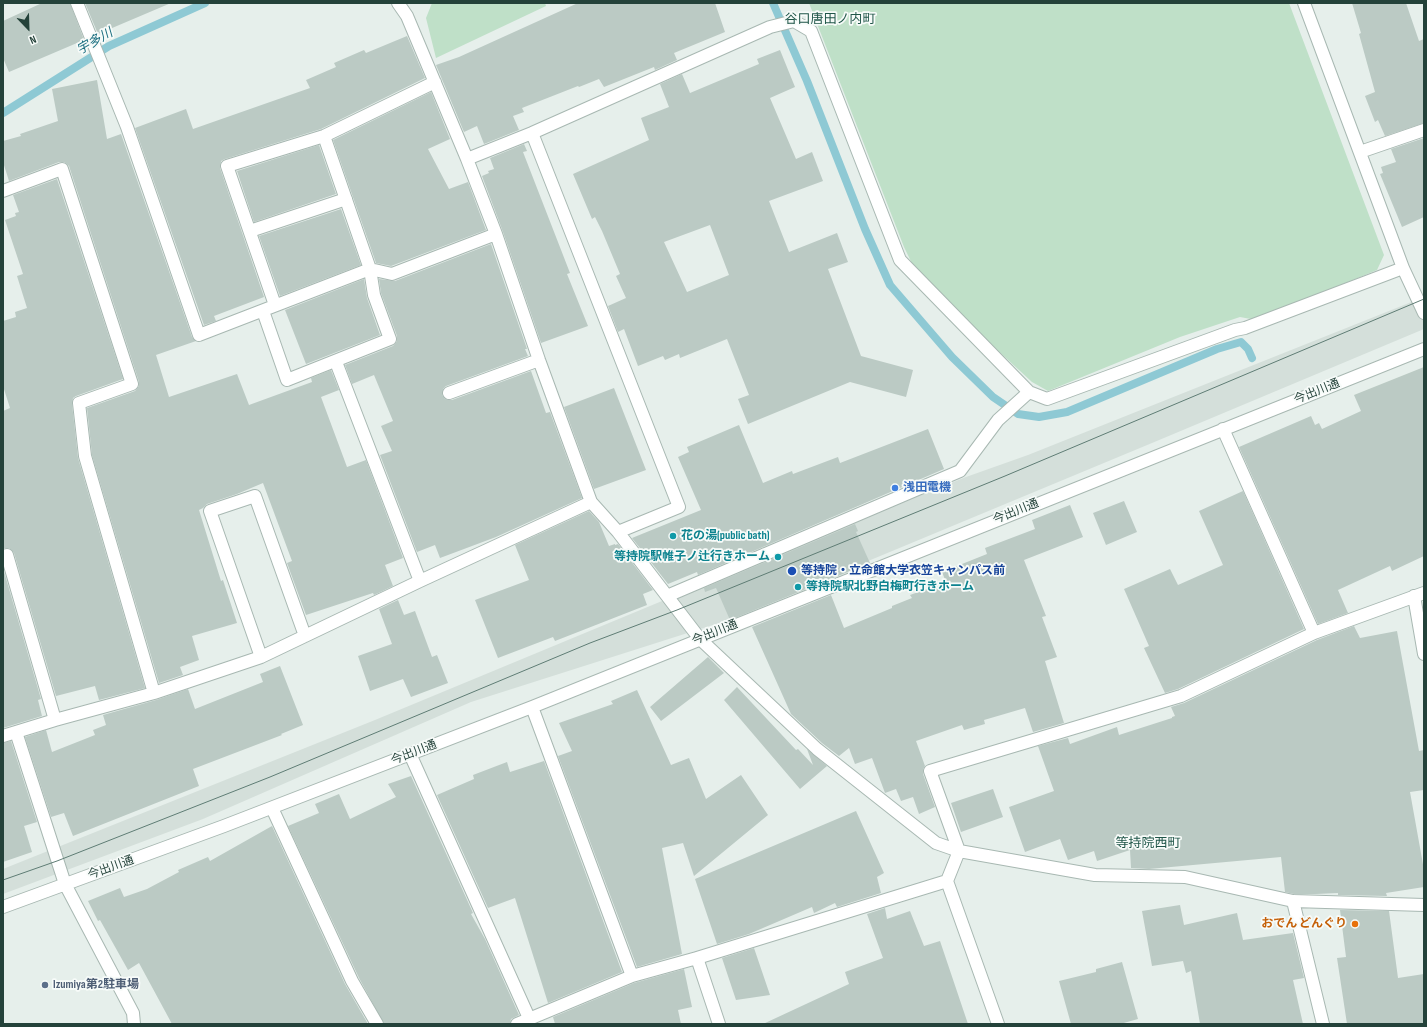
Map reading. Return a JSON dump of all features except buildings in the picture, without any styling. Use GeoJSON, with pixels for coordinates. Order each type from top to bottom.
{"type":"FeatureCollection","features":[{"type":"Feature","properties":{"kind":"street"},"geometry":{"type":"LineString","coordinates":[[77,3],[101,60],[126,127],[199,335],[370,269],[392,274],[496,234]]}},
{"type":"Feature","properties":{"kind":"street"},"geometry":{"type":"LineString","coordinates":[[398,3],[407,16],[467,159],[496,234],[539,360],[591,502],[618,532],[700,639],[817,749],[936,842],[960,851],[1095,875],[1185,877],[1293,901],[1424,905]]}},
{"type":"Feature","properties":{"kind":"street"},"geometry":{"type":"LineString","coordinates":[[1304,3],[1403,268],[1424,313]]}},
{"type":"Feature","properties":{"kind":"street"},"geometry":{"type":"LineString","coordinates":[[467,159],[532,133],[770,27],[794,21],[811,31],[900,260],[1028,392],[1047,399],[1235,330],[1245,328],[1403,268]]}},
{"type":"Feature","properties":{"kind":"street"},"geometry":{"type":"LineString","coordinates":[[276,305],[227,166],[324,136],[435,82]]}},
{"type":"Feature","properties":{"kind":"street"},"geometry":{"type":"LineString","coordinates":[[1360,152],[1424,130]]}},
{"type":"Feature","properties":{"kind":"street"},"geometry":{"type":"LineString","coordinates":[[532,133],[679,507],[618,532]]}},
{"type":"Feature","properties":{"kind":"street"},"geometry":{"type":"LineString","coordinates":[[263,311],[287,380],[336,362],[390,339],[374,295],[370,269],[324,136]]}},
{"type":"Feature","properties":{"kind":"street"},"geometry":{"type":"LineString","coordinates":[[3,191],[62,169],[132,384],[79,403],[85,456],[154,693]]}},
{"type":"Feature","properties":{"kind":"street"},"geometry":{"type":"LineString","coordinates":[[250,232],[346,199]]}},
{"type":"Feature","properties":{"kind":"street","name":"今出川通"},"geometry":{"type":"LineString","coordinates":[[3,907],[272,808],[532,707],[1424,349]]}},
{"type":"Feature","properties":{"kind":"street"},"geometry":{"type":"LineString","coordinates":[[449,393],[539,360]]}},
{"type":"Feature","properties":{"kind":"street"},"geometry":{"type":"LineString","coordinates":[[336,362],[420,581]]}},
{"type":"Feature","properties":{"kind":"street"},"geometry":{"type":"LineString","coordinates":[[667,596],[960,471],[998,420],[1028,392]]}},
{"type":"Feature","properties":{"kind":"street"},"geometry":{"type":"LineString","coordinates":[[1223,429],[1314,633]]}},
{"type":"Feature","properties":{"kind":"street"},"geometry":{"type":"LineString","coordinates":[[261,657],[210,511],[255,496],[305,636]]}},
{"type":"Feature","properties":{"kind":"street"},"geometry":{"type":"LineString","coordinates":[[3,736],[154,693],[261,657],[591,502]]}},
{"type":"Feature","properties":{"kind":"street"},"geometry":{"type":"LineString","coordinates":[[3,556],[7,555],[55,720]]}},
{"type":"Feature","properties":{"kind":"street"},"geometry":{"type":"LineString","coordinates":[[998,1024],[946,881],[960,851],[930,771],[1181,696],[1314,633],[1419,595],[1424,654]]}},
{"type":"Feature","properties":{"kind":"street"},"geometry":{"type":"LineString","coordinates":[[532,707],[632,976]]}},
{"type":"Feature","properties":{"kind":"street"},"geometry":{"type":"LineString","coordinates":[[16,732],[66,884],[133,1013],[134,1024]]}},
{"type":"Feature","properties":{"kind":"street"},"geometry":{"type":"LineString","coordinates":[[410,754],[529,1018]]}},
{"type":"Feature","properties":{"kind":"street"},"geometry":{"type":"LineString","coordinates":[[272,808],[352,981],[377,1024]]}},
{"type":"Feature","properties":{"kind":"street"},"geometry":{"type":"LineString","coordinates":[[517,1024],[632,976],[697,958],[946,881]]}},
{"type":"Feature","properties":{"kind":"street"},"geometry":{"type":"LineString","coordinates":[[1293,901],[1323,1024]]}},
{"type":"Feature","properties":{"kind":"street"},"geometry":{"type":"LineString","coordinates":[[697,958],[719,1024]]}},
{"type":"Feature","properties":{"kind":"shaded area"},"geometry":{"type":"Polygon","coordinates":[[[1424,297],[1424,329],[719,623],[471,702],[203,819],[3,894],[3,869],[375,720],[855,521],[966,477],[1028,455],[1424,297]]]}},
{"type":"Feature","properties":{"kind":"green space"},"geometry":{"type":"Polygon","coordinates":[[[432,3],[545,3],[546,6],[436,58],[426,18],[432,3]]]}},
{"type":"Feature","properties":{"kind":"green space"},"geometry":{"type":"Polygon","coordinates":[[[809,3],[1289,3],[1384,255],[1377,270],[1256,320],[1240,317],[1180,337],[1048,391],[1032,382],[919,278],[904,247],[809,3]]]}},
{"type":"Feature","properties":{"kind":"waterway","name":"宇多川"},"geometry":{"type":"LineString","coordinates":[[3,113],[109,46],[205,3]]}},
{"type":"Feature","properties":{"kind":"waterway"},"geometry":{"type":"LineString","coordinates":[[773,3],[807,81],[865,229],[890,285],[952,357],[993,397],[1018,414],[1039,417],[1067,412],[1217,349],[1241,342],[1248,349],[1252,358]]}},
{"type":"Feature","properties":{"kind":"tram line"},"geometry":{"type":"LineString","coordinates":[[3,880],[57,861],[270,777],[590,643],[677,610],[1005,476],[1424,299]]}},
{"type":"Feature","properties":{"kind":"place","name":"浅田電機"},"geometry":{"type":"Point","coordinates":[895,488]}},
{"type":"Feature","properties":{"kind":"place","name":"花の湯(public bath)"},"geometry":{"type":"Point","coordinates":[673,536]}},
{"type":"Feature","properties":{"kind":"place","name":"等持院駅帷子ノ辻行きホーム"},"geometry":{"type":"Point","coordinates":[778,557]}},
{"type":"Feature","properties":{"kind":"place","name":"等持院・立命館大学衣笠キャンパス前"},"geometry":{"type":"Point","coordinates":[792,571]}},
{"type":"Feature","properties":{"kind":"place","name":"等持院駅北野白梅町行きホーム"},"geometry":{"type":"Point","coordinates":[798,587]}},
{"type":"Feature","properties":{"kind":"place","name":"おでん どんぐり"},"geometry":{"type":"Point","coordinates":[1355,924]}},
{"type":"Feature","properties":{"kind":"place","name":"Izumiya第2駐車場"},"geometry":{"type":"Point","coordinates":[45,985]}},
{"type":"Feature","properties":{"kind":"district","name":"谷口唐田ノ内町"},"geometry":{"type":"Point","coordinates":[830,20]}},
{"type":"Feature","properties":{"kind":"district","name":"等持院西町"},"geometry":{"type":"Point","coordinates":[1148,844]}}]}
